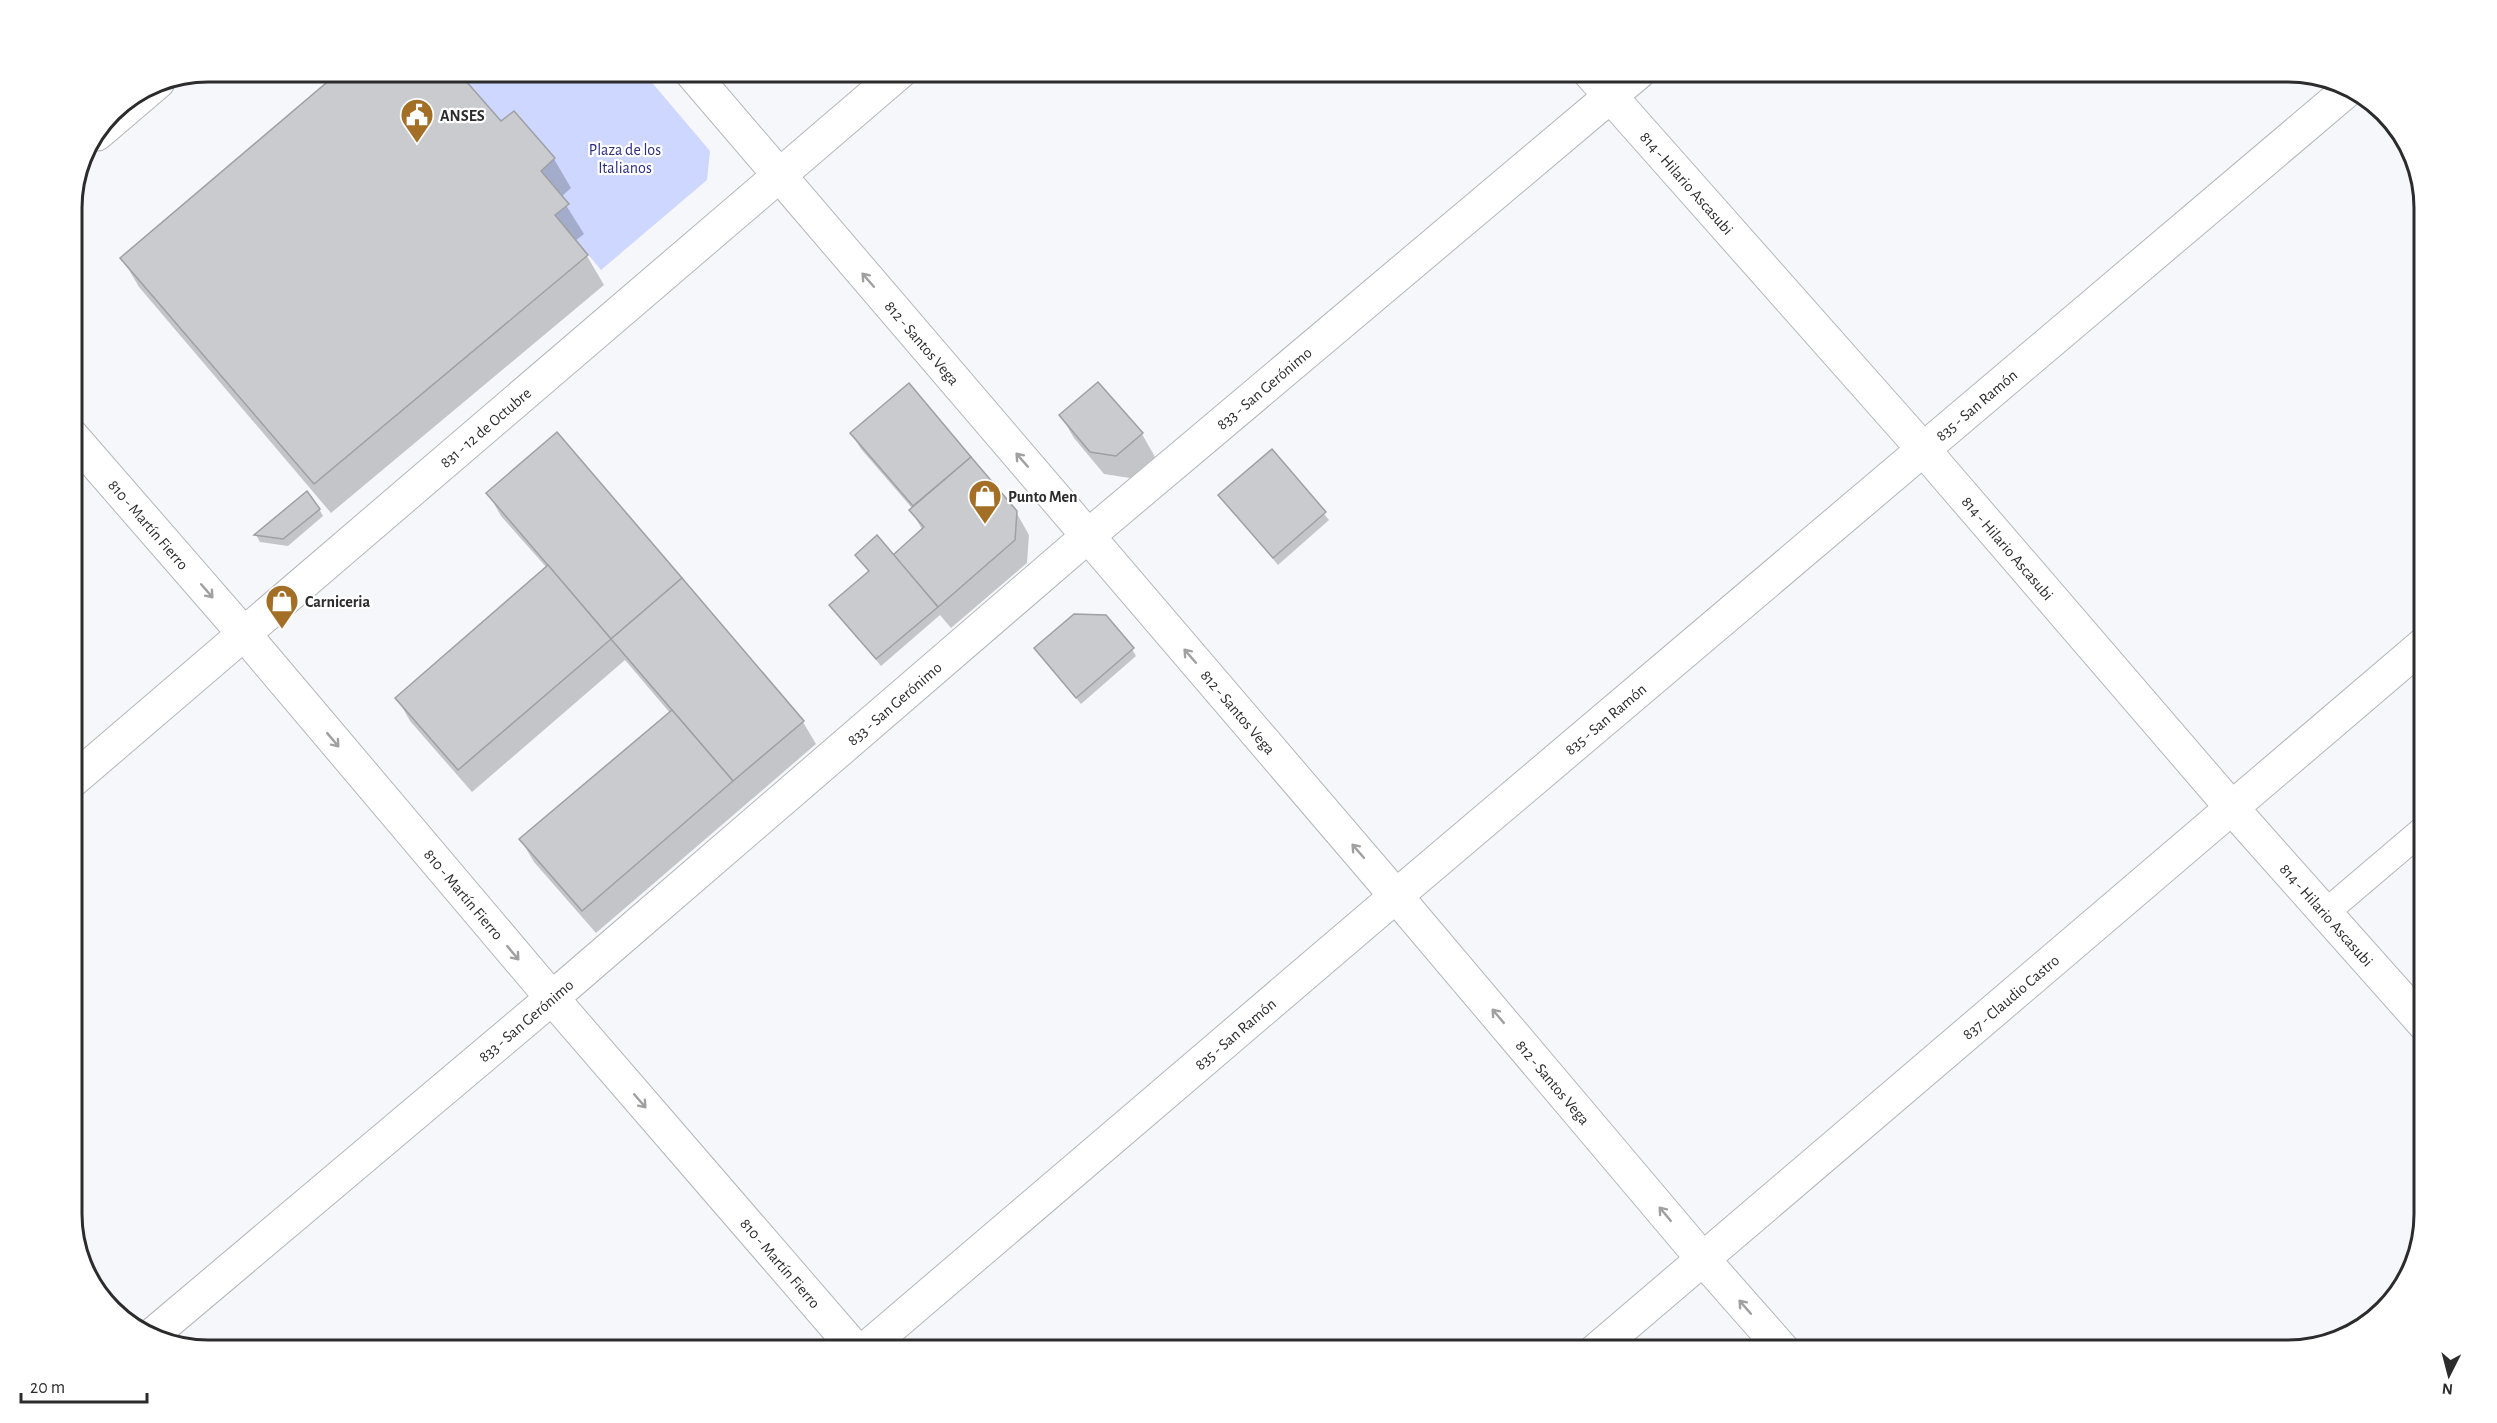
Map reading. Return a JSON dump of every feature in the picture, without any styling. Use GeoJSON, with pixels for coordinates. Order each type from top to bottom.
{"type":"FeatureCollection","features":[{"type":"Feature","properties":{"kind":"street","name":"814 - Hilario Ascasubi"},"geometry":{"type":"LineString","coordinates":[[1597,82],[1923,449],[2232,808],[2415,1014]]}},
{"type":"Feature","properties":{"kind":"street","name":"833 - San Gerónimo"},"geometry":{"type":"LineString","coordinates":[[158,1330],[552,998],[1088,536],[1627,82]]}},
{"type":"Feature","properties":{"kind":"street","name":"812 - Santos Vega"},"geometry":{"type":"LineString","coordinates":[[700,83],[1774,1340]]}},
{"type":"Feature","properties":{"kind":"street","name":"831 - 12 de Octubre"},"geometry":{"type":"LineString","coordinates":[[83,772],[887,83]]}},
{"type":"Feature","properties":{"kind":"street","name":"835 - San Ramón"},"geometry":{"type":"LineString","coordinates":[[876,1340],[2342,94]]}},
{"type":"Feature","properties":{"kind":"street","name":"810 - Martín Fierro"},"geometry":{"type":"LineString","coordinates":[[83,449],[847,1340]]}},
{"type":"Feature","properties":{"kind":"street","name":"837 - Claudio Castro"},"geometry":{"type":"LineString","coordinates":[[1608,1340],[2414,652]]}},
{"type":"Feature","properties":{"kind":"lane"},"geometry":{"type":"LineString","coordinates":[[2325,913],[2415,837]]}},
{"type":"Feature","properties":{"kind":"green space","name":"Plaza de los Italianos"},"geometry":{"type":"Polygon","coordinates":[[[468,83],[652,83],[710,151],[707,180],[601,270],[555,215],[568,204],[541,171],[555,158],[514,111],[501,121],[468,83]]]}},
{"type":"Feature","properties":{"kind":"building"},"geometry":{"type":"Polygon","coordinates":[[[326,83],[468,83],[501,121],[514,111],[555,158],[541,171],[569,204],[555,215],[588,255],[314,484],[120,258],[326,83]]]}},
{"type":"Feature","properties":{"kind":"building"},"geometry":{"type":"Polygon","coordinates":[[[1098,382],[1143,433],[1116,456],[1090,452],[1059,415],[1098,382]]]}},
{"type":"Feature","properties":{"kind":"building"},"geometry":{"type":"Polygon","coordinates":[[[909,383],[971,457],[913,506],[850,433],[909,383]]]}},
{"type":"Feature","properties":{"kind":"building"},"geometry":{"type":"Polygon","coordinates":[[[557,432],[682,578],[611,639],[486,493],[557,432]]]}},
{"type":"Feature","properties":{"kind":"building"},"geometry":{"type":"Polygon","coordinates":[[[1272,449],[1326,512],[1273,558],[1218,495],[1272,449]]]}},
{"type":"Feature","properties":{"kind":"building"},"geometry":{"type":"Polygon","coordinates":[[[971,457],[1017,511],[1015,540],[938,607],[893,555],[924,527],[909,510],[971,457]]]}},
{"type":"Feature","properties":{"kind":"building"},"geometry":{"type":"Polygon","coordinates":[[[307,491],[320,509],[283,539],[254,535],[307,491]]]}},
{"type":"Feature","properties":{"kind":"building"},"geometry":{"type":"Polygon","coordinates":[[[877,535],[938,607],[876,659],[829,605],[869,571],[855,555],[877,535]]]}},
{"type":"Feature","properties":{"kind":"building"},"geometry":{"type":"Polygon","coordinates":[[[548,565],[611,639],[458,770],[395,698],[548,565]]]}},
{"type":"Feature","properties":{"kind":"building"},"geometry":{"type":"Polygon","coordinates":[[[682,578],[804,721],[733,781],[611,639],[682,578]]]}},
{"type":"Feature","properties":{"kind":"building"},"geometry":{"type":"Polygon","coordinates":[[[1074,614],[1106,615],[1134,648],[1076,698],[1034,648],[1074,614]]]}},
{"type":"Feature","properties":{"kind":"building"},"geometry":{"type":"Polygon","coordinates":[[[672,710],[733,781],[582,911],[519,839],[672,710]]]}},
{"type":"Feature","properties":{"kind":"place","name":"ANSES"},"geometry":{"type":"Point","coordinates":[417,144]}},
{"type":"Feature","properties":{"kind":"place","name":"Punto Men"},"geometry":{"type":"Point","coordinates":[985,525]}},
{"type":"Feature","properties":{"kind":"place","name":"Carniceria"},"geometry":{"type":"Point","coordinates":[282,630]}}]}
